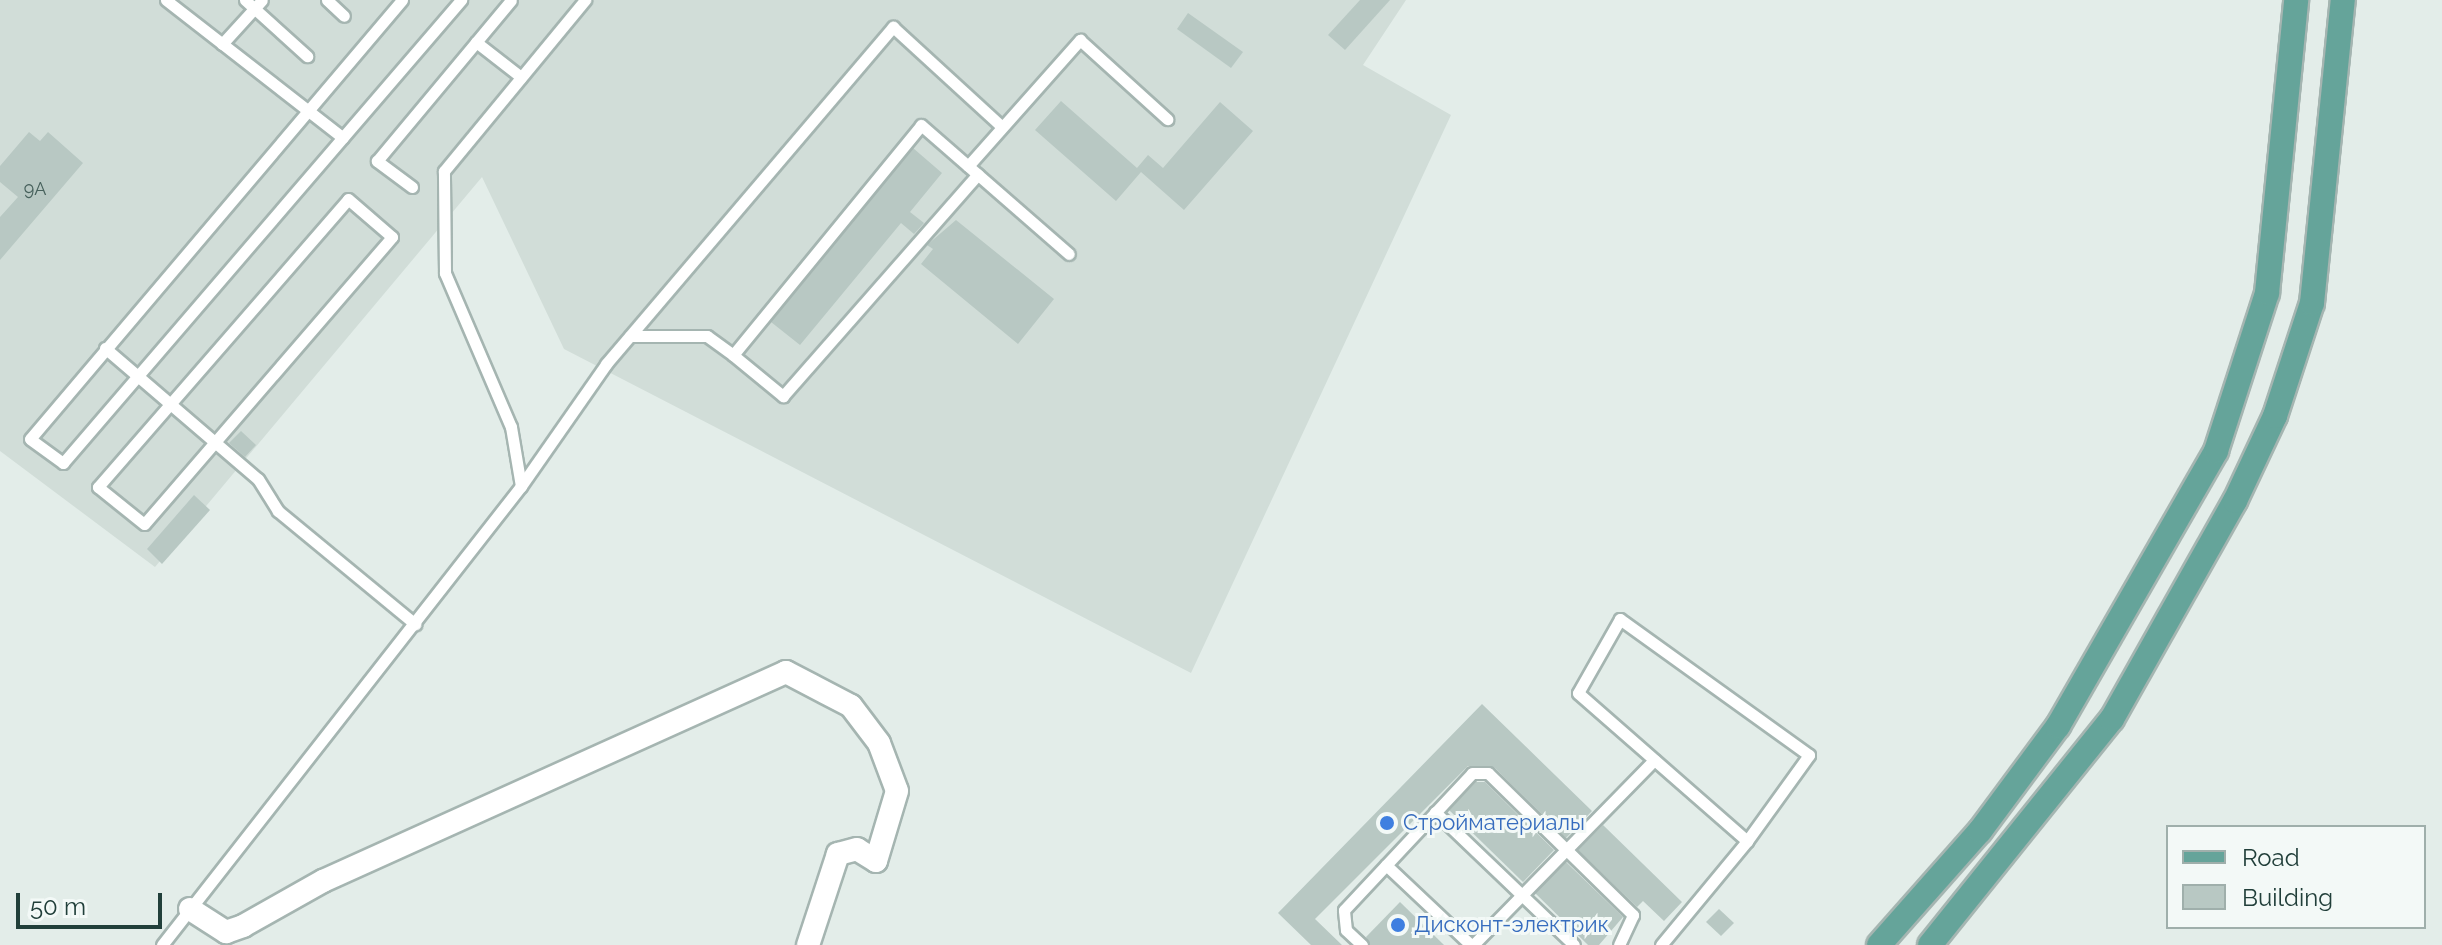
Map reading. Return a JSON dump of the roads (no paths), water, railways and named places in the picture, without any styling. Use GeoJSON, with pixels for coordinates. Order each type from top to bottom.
{"type":"FeatureCollection","features":[{"type":"Feature","properties":{"kind":"main road"},"geometry":{"type":"LineString","coordinates":[[1879,945],[1980,831],[2058,726],[2216,451],[2267,293],[2296,0]]}},
{"type":"Feature","properties":{"kind":"main road"},"geometry":{"type":"LineString","coordinates":[[1930,945],[2112,719],[2270,428],[2312,303],[2343,0]]}},
{"type":"Feature","properties":{"kind":"street"},"geometry":{"type":"LineString","coordinates":[[190,909],[226,932],[243,926],[323,881],[786,672],[851,706],[879,743],[897,791],[876,861],[857,849],[838,854],[808,945]]}},
{"type":"Feature","properties":{"kind":"lane"},"geometry":{"type":"LineString","coordinates":[[166,0],[343,138]]}},
{"type":"Feature","properties":{"kind":"lane"},"geometry":{"type":"LineString","coordinates":[[327,0],[344,16]]}},
{"type":"Feature","properties":{"kind":"lane"},"geometry":{"type":"LineString","coordinates":[[402,0],[30,439],[63,463],[461,0]]}},
{"type":"Feature","properties":{"kind":"lane"},"geometry":{"type":"LineString","coordinates":[[412,187],[377,161],[511,0]]}},
{"type":"Feature","properties":{"kind":"lane"},"geometry":{"type":"LineString","coordinates":[[521,486],[511,427],[445,273],[444,171],[585,0]]}},
{"type":"Feature","properties":{"kind":"lane"},"geometry":{"type":"LineString","coordinates":[[222,44],[254,3],[307,56]]}},
{"type":"Feature","properties":{"kind":"lane"},"geometry":{"type":"LineString","coordinates":[[162,945],[415,624],[630,336],[893,27],[1001,126]]}},
{"type":"Feature","properties":{"kind":"lane"},"geometry":{"type":"LineString","coordinates":[[968,166],[1080,40],[1167,119]]}},
{"type":"Feature","properties":{"kind":"lane"},"geometry":{"type":"LineString","coordinates":[[476,42],[521,77]]}},
{"type":"Feature","properties":{"kind":"lane"},"geometry":{"type":"LineString","coordinates":[[733,355],[921,125],[1069,254]]}},
{"type":"Feature","properties":{"kind":"lane"},"geometry":{"type":"LineString","coordinates":[[630,336],[707,336],[783,396],[978,174]]}},
{"type":"Feature","properties":{"kind":"lane"},"geometry":{"type":"LineString","coordinates":[[348,199],[392,237],[214,442],[144,524],[98,487],[348,199]]}},
{"type":"Feature","properties":{"kind":"lane"},"geometry":{"type":"LineString","coordinates":[[105,348],[258,479],[278,511],[415,624]]}},
{"type":"Feature","properties":{"kind":"lane"},"geometry":{"type":"LineString","coordinates":[[1661,945],[1747,841],[1809,755],[1620,619],[1578,693],[1747,841]]}},
{"type":"Feature","properties":{"kind":"lane"},"geometry":{"type":"LineString","coordinates":[[1386,865],[1472,945],[1654,760]]}},
{"type":"Feature","properties":{"kind":"lane"},"geometry":{"type":"LineString","coordinates":[[1362,945],[1346,930],[1344,910],[1472,773],[1488,773],[1633,915],[1619,945]]}},
{"type":"Feature","properties":{"kind":"lane"},"geometry":{"type":"LineString","coordinates":[[1435,812],[1574,945]]}},
{"type":"Feature","properties":{"kind":"place","name":"Стройматериалы"},"geometry":{"type":"Point","coordinates":[1387,823]}},
{"type":"Feature","properties":{"kind":"place","name":"Дисконт-электрик"},"geometry":{"type":"Point","coordinates":[1398,925]}}]}
